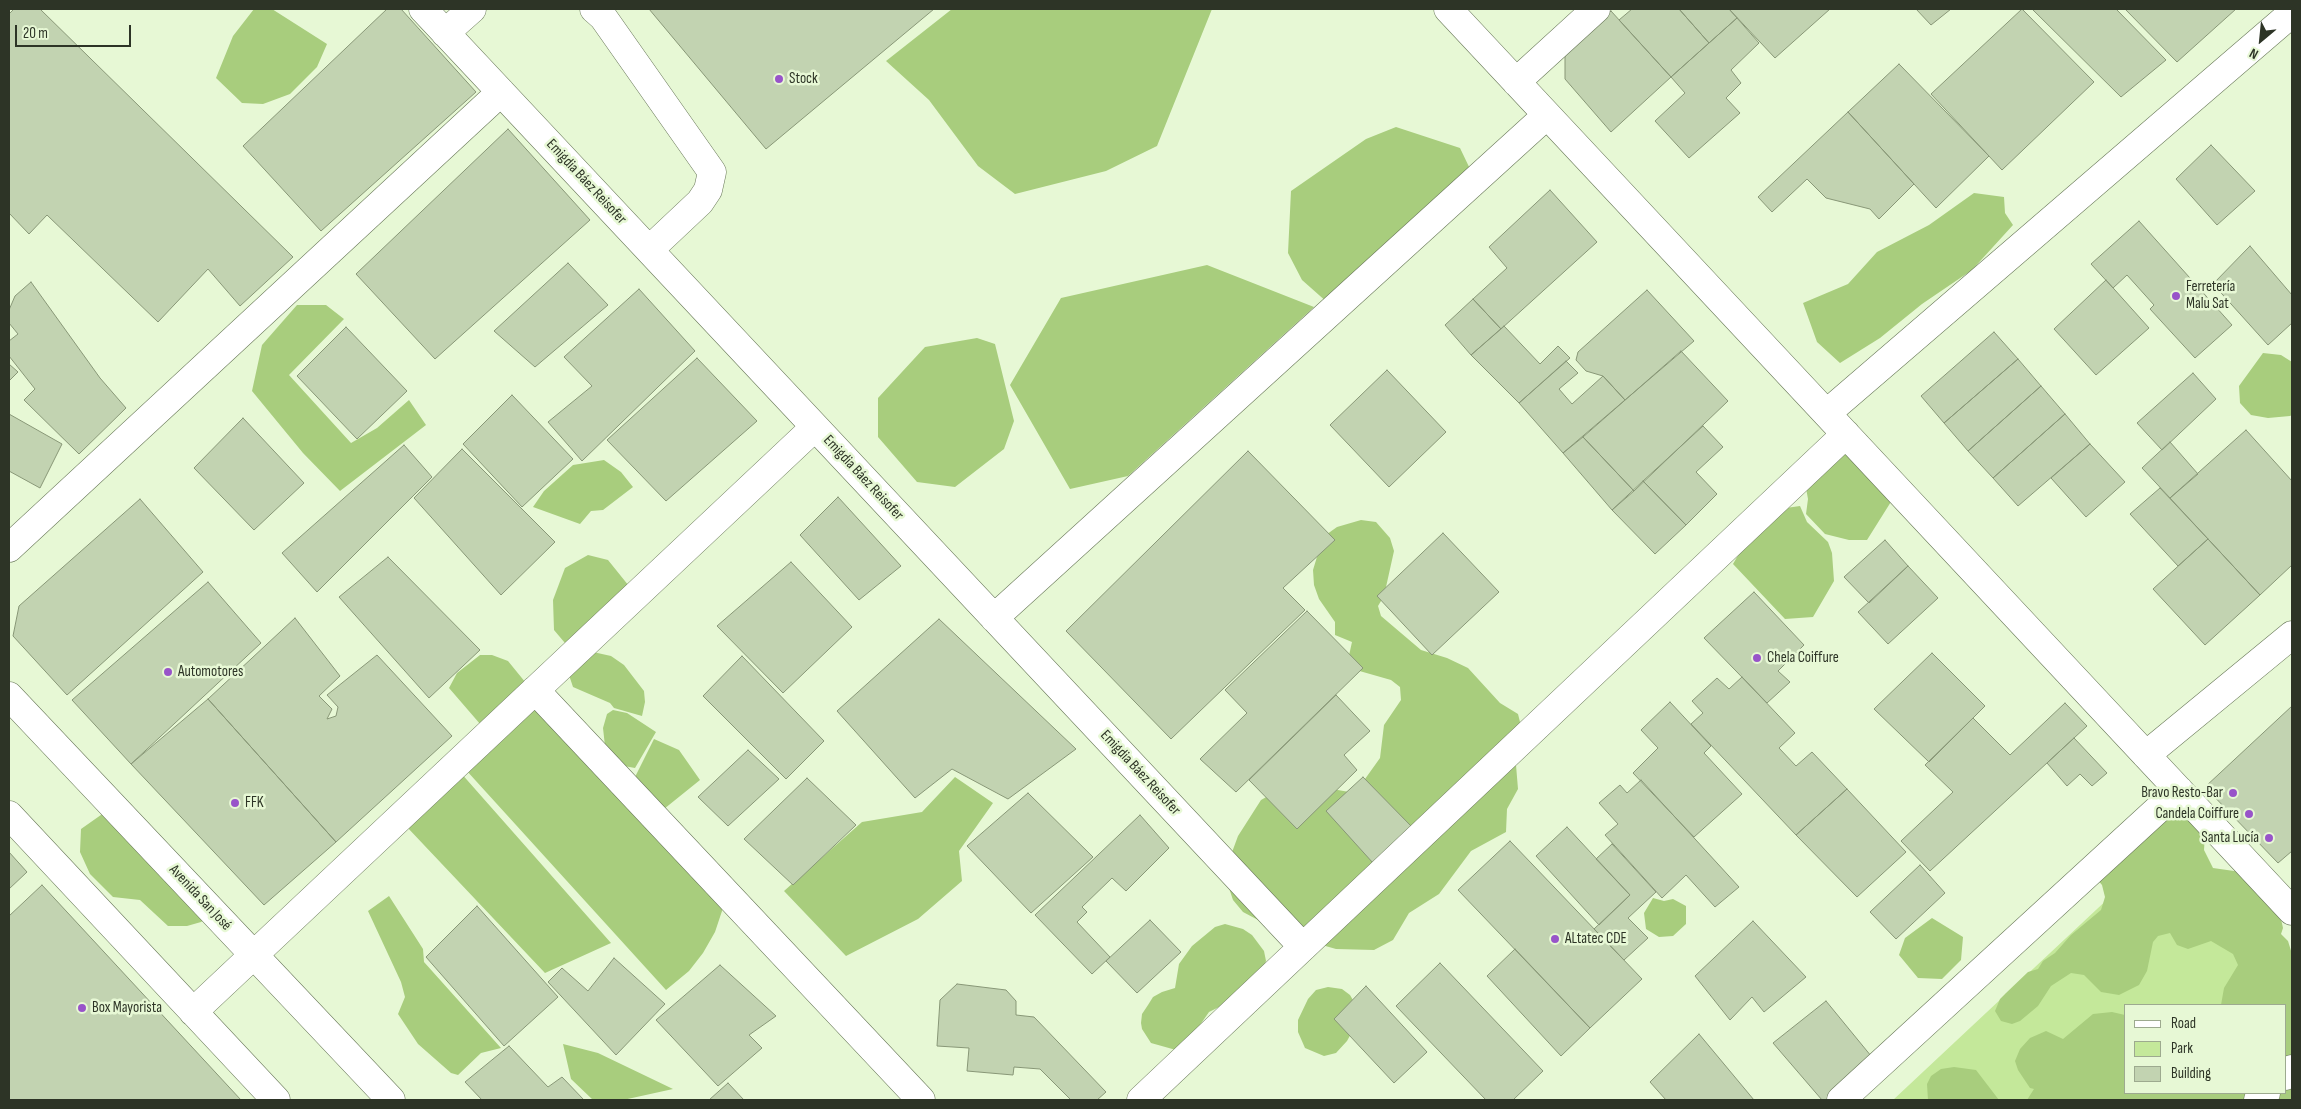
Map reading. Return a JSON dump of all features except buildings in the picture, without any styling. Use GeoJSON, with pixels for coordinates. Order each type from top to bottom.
{"type":"FeatureCollection","features":[{"type":"Feature","properties":{"kind":"street","name":"Emigdia Báez Reisofer"},"geometry":{"type":"LineString","coordinates":[[423,9],[1303,947]]}},
{"type":"Feature","properties":{"kind":"street"},"geometry":{"type":"LineString","coordinates":[[445,33],[472,9]]}},
{"type":"Feature","properties":{"kind":"street"},"geometry":{"type":"LineString","coordinates":[[594,9],[603,17],[712,172],[708,190],[700,202],[649,250]]}},
{"type":"Feature","properties":{"kind":"street"},"geometry":{"type":"LineString","coordinates":[[1448,9],[2292,910]]}},
{"type":"Feature","properties":{"kind":"street"},"geometry":{"type":"LineString","coordinates":[[1516,82],[1596,9]]}},
{"type":"Feature","properties":{"kind":"street"},"geometry":{"type":"LineString","coordinates":[[1827,413],[2292,13]]}},
{"type":"Feature","properties":{"kind":"street"},"geometry":{"type":"LineString","coordinates":[[9,548],[501,92]]}},
{"type":"Feature","properties":{"kind":"street"},"geometry":{"type":"LineString","coordinates":[[994,618],[1547,115]]}},
{"type":"Feature","properties":{"kind":"street"},"geometry":{"type":"LineString","coordinates":[[193,1012],[815,427]]}},
{"type":"Feature","properties":{"kind":"street"},"geometry":{"type":"LineString","coordinates":[[1141,1100],[1846,434]]}},
{"type":"Feature","properties":{"kind":"street"},"geometry":{"type":"LineString","coordinates":[[2146,755],[2292,635]]}},
{"type":"Feature","properties":{"kind":"street"},"geometry":{"type":"LineString","coordinates":[[535,690],[921,1100]]}},
{"type":"Feature","properties":{"kind":"street","name":"Avenida San José"},"geometry":{"type":"LineString","coordinates":[[9,696],[391,1100]]}},
{"type":"Feature","properties":{"kind":"street"},"geometry":{"type":"LineString","coordinates":[[1841,1100],[2179,790]]}},
{"type":"Feature","properties":{"kind":"street"},"geometry":{"type":"LineString","coordinates":[[9,816],[276,1100]]}},
{"type":"Feature","properties":{"kind":"green space"},"geometry":{"type":"Polygon","coordinates":[[[254,9],[272,9],[327,44],[317,67],[290,94],[263,104],[242,103],[216,78],[233,36],[254,9]]]}},
{"type":"Feature","properties":{"kind":"green space"},"geometry":{"type":"Polygon","coordinates":[[[952,9],[1212,9],[1157,146],[1106,171],[1015,194],[978,166],[929,100],[886,61],[952,9]]]}},
{"type":"Feature","properties":{"kind":"green space"},"geometry":{"type":"Polygon","coordinates":[[[1396,127],[1460,148],[1471,171],[1328,303],[1302,280],[1288,253],[1291,191],[1366,139],[1396,127]]]}},
{"type":"Feature","properties":{"kind":"green space"},"geometry":{"type":"Polygon","coordinates":[[[1974,193],[2004,197],[2005,213],[2013,225],[1972,270],[1922,304],[1880,338],[1840,363],[1817,342],[1803,303],[1848,284],[1877,252],[1929,225],[1974,193]]]}},
{"type":"Feature","properties":{"kind":"green space"},"geometry":{"type":"Polygon","coordinates":[[[1207,265],[1314,307],[1128,476],[1070,489],[1010,385],[1061,298],[1207,265]]]}},
{"type":"Feature","properties":{"kind":"green space"},"geometry":{"type":"Polygon","coordinates":[[[297,305],[326,305],[344,319],[289,375],[351,443],[377,428],[409,400],[426,425],[340,491],[303,453],[252,391],[262,345],[297,305]]]}},
{"type":"Feature","properties":{"kind":"green space"},"geometry":{"type":"Polygon","coordinates":[[[977,338],[995,344],[1014,421],[1004,449],[955,487],[917,482],[878,437],[878,398],[925,347],[977,338]]]}},
{"type":"Feature","properties":{"kind":"green space"},"geometry":{"type":"Polygon","coordinates":[[[2263,353],[2281,355],[2292,362],[2292,415],[2290,416],[2268,418],[2251,415],[2240,403],[2239,386],[2263,353]]]}},
{"type":"Feature","properties":{"kind":"green space"},"geometry":{"type":"Polygon","coordinates":[[[1846,446],[1894,497],[1867,540],[1849,540],[1825,534],[1806,514],[1808,499],[1806,488],[1846,446]]]}},
{"type":"Feature","properties":{"kind":"green space"},"geometry":{"type":"Polygon","coordinates":[[[604,460],[621,472],[633,487],[603,510],[591,511],[580,524],[533,507],[544,491],[573,465],[604,460]]]}},
{"type":"Feature","properties":{"kind":"green space"},"geometry":{"type":"Polygon","coordinates":[[[1800,506],[1807,522],[1828,542],[1832,553],[1834,581],[1813,617],[1785,619],[1733,564],[1740,552],[1786,508],[1800,506]]]}},
{"type":"Feature","properties":{"kind":"green space"},"geometry":{"type":"Polygon","coordinates":[[[1361,520],[1376,522],[1390,538],[1394,551],[1384,596],[1378,606],[1381,616],[1421,650],[1447,658],[1468,668],[1500,703],[1518,714],[1522,730],[1516,765],[1518,789],[1507,809],[1506,832],[1471,851],[1439,894],[1409,913],[1393,940],[1374,950],[1336,949],[1260,921],[1243,912],[1233,900],[1229,888],[1231,855],[1238,836],[1261,800],[1284,787],[1332,789],[1355,793],[1380,758],[1384,725],[1401,700],[1400,687],[1391,680],[1356,670],[1348,660],[1352,642],[1335,635],[1335,622],[1319,599],[1314,585],[1313,570],[1323,537],[1337,527],[1361,520]]]}},
{"type":"Feature","properties":{"kind":"green space"},"geometry":{"type":"Polygon","coordinates":[[[588,555],[608,560],[633,591],[570,649],[554,630],[553,600],[565,568],[588,555]]]}},
{"type":"Feature","properties":{"kind":"green space"},"geometry":{"type":"Polygon","coordinates":[[[593,652],[611,656],[624,665],[644,691],[645,702],[642,716],[614,708],[610,703],[573,687],[568,672],[593,652]]]}},
{"type":"Feature","properties":{"kind":"green space"},"geometry":{"type":"Polygon","coordinates":[[[480,655],[492,655],[508,661],[530,688],[487,732],[449,688],[457,673],[480,655]]]}},
{"type":"Feature","properties":{"kind":"green space"},"geometry":{"type":"Polygon","coordinates":[[[534,693],[724,905],[715,932],[703,953],[689,971],[666,990],[466,770],[534,693]]]}},
{"type":"Feature","properties":{"kind":"green space"},"geometry":{"type":"Polygon","coordinates":[[[613,710],[627,713],[656,732],[635,768],[624,766],[605,746],[603,728],[607,714],[613,710]]]}},
{"type":"Feature","properties":{"kind":"green space"},"geometry":{"type":"Polygon","coordinates":[[[654,739],[679,750],[700,780],[659,813],[632,783],[654,739]]]}},
{"type":"Feature","properties":{"kind":"green space"},"geometry":{"type":"Polygon","coordinates":[[[460,772],[611,943],[545,973],[406,826],[460,772]]]}},
{"type":"Feature","properties":{"kind":"green space"},"geometry":{"type":"Polygon","coordinates":[[[955,777],[993,803],[959,851],[962,881],[918,919],[846,956],[784,891],[862,822],[922,812],[955,777]]]}},
{"type":"Feature","properties":{"kind":"green space"},"geometry":{"type":"Polygon","coordinates":[[[2150,802],[2186,808],[2205,834],[2204,850],[2213,868],[2241,872],[2279,910],[2283,928],[2281,934],[2288,941],[2292,954],[2292,1100],[2027,1100],[2034,1089],[2030,1088],[2018,1070],[2015,1061],[2020,1049],[2030,1038],[2046,1031],[2063,1039],[2093,1014],[2112,1012],[2124,1015],[2124,1094],[2286,1094],[2286,1004],[2221,1004],[2224,988],[2238,965],[2233,954],[2211,941],[2188,949],[2177,945],[2170,933],[2158,936],[2153,942],[2147,971],[2139,985],[2119,995],[2101,992],[2084,975],[2071,973],[2051,986],[2038,1006],[2020,1021],[2012,1024],[2001,1021],[1995,1011],[2000,999],[2028,972],[2038,969],[2043,961],[2055,953],[2071,935],[2101,910],[2105,897],[2102,885],[2096,878],[2150,802]]]}},
{"type":"Feature","properties":{"kind":"green space"},"geometry":{"type":"Polygon","coordinates":[[[108,810],[210,915],[201,922],[187,926],[168,926],[140,900],[113,897],[90,874],[80,852],[81,829],[108,810]]]}},
{"type":"Feature","properties":{"kind":"green space"},"geometry":{"type":"Polygon","coordinates":[[[2175,836],[2284,1004],[2124,1004],[2124,1094],[2216,1100],[1893,1100],[2175,836]]]}},
{"type":"Feature","properties":{"kind":"green space"},"geometry":{"type":"Polygon","coordinates":[[[389,896],[423,949],[424,962],[501,1048],[481,1053],[458,1075],[451,1073],[418,1044],[398,1014],[405,997],[401,982],[368,911],[389,896]]]}},
{"type":"Feature","properties":{"kind":"green space"},"geometry":{"type":"Polygon","coordinates":[[[1653,898],[1664,901],[1673,899],[1686,906],[1686,924],[1673,936],[1659,937],[1646,929],[1644,913],[1653,898]]]}},
{"type":"Feature","properties":{"kind":"green space"},"geometry":{"type":"Polygon","coordinates":[[[1932,918],[1963,937],[1961,960],[1942,979],[1918,978],[1899,955],[1905,938],[1932,918]]]}},
{"type":"Feature","properties":{"kind":"green space"},"geometry":{"type":"Polygon","coordinates":[[[1225,924],[1243,929],[1252,935],[1264,951],[1266,961],[1261,973],[1223,1005],[1209,1012],[1193,1035],[1176,1050],[1151,1043],[1142,1029],[1142,1014],[1153,997],[1175,988],[1179,964],[1192,946],[1215,927],[1225,924]]]}},
{"type":"Feature","properties":{"kind":"green space"},"geometry":{"type":"Polygon","coordinates":[[[1328,987],[1342,989],[1350,995],[1357,1007],[1353,1030],[1347,1041],[1336,1053],[1324,1056],[1305,1048],[1298,1032],[1298,1020],[1308,999],[1316,990],[1328,987]]]}},
{"type":"Feature","properties":{"kind":"green space"},"geometry":{"type":"Polygon","coordinates":[[[563,1044],[598,1053],[673,1089],[623,1100],[593,1100],[571,1079],[563,1044]]]}},
{"type":"Feature","properties":{"kind":"green space"},"geometry":{"type":"Polygon","coordinates":[[[1954,1067],[1976,1070],[1999,1100],[1928,1100],[1927,1084],[1931,1076],[1941,1069],[1954,1067]]]}},
{"type":"Feature","properties":{"kind":"place","name":"Stock"},"geometry":{"type":"Point","coordinates":[779,79]}},
{"type":"Feature","properties":{"kind":"place","name":"Ferretería Malu Sat"},"geometry":{"type":"Point","coordinates":[2176,296]}},
{"type":"Feature","properties":{"kind":"place","name":"Chela Coiffure"},"geometry":{"type":"Point","coordinates":[1757,658]}},
{"type":"Feature","properties":{"kind":"place","name":"Automotores"},"geometry":{"type":"Point","coordinates":[168,672]}},
{"type":"Feature","properties":{"kind":"place","name":"Bravo Resto-Bar"},"geometry":{"type":"Point","coordinates":[2233,793]}},
{"type":"Feature","properties":{"kind":"place","name":"FFK"},"geometry":{"type":"Point","coordinates":[235,803]}},
{"type":"Feature","properties":{"kind":"place","name":"Candela Coiffure"},"geometry":{"type":"Point","coordinates":[2249,814]}},
{"type":"Feature","properties":{"kind":"place","name":"Santa Lucía"},"geometry":{"type":"Point","coordinates":[2269,838]}},
{"type":"Feature","properties":{"kind":"place","name":"ALtatec CDE"},"geometry":{"type":"Point","coordinates":[1555,939]}},
{"type":"Feature","properties":{"kind":"place","name":"Box Mayorista"},"geometry":{"type":"Point","coordinates":[82,1008]}}]}
